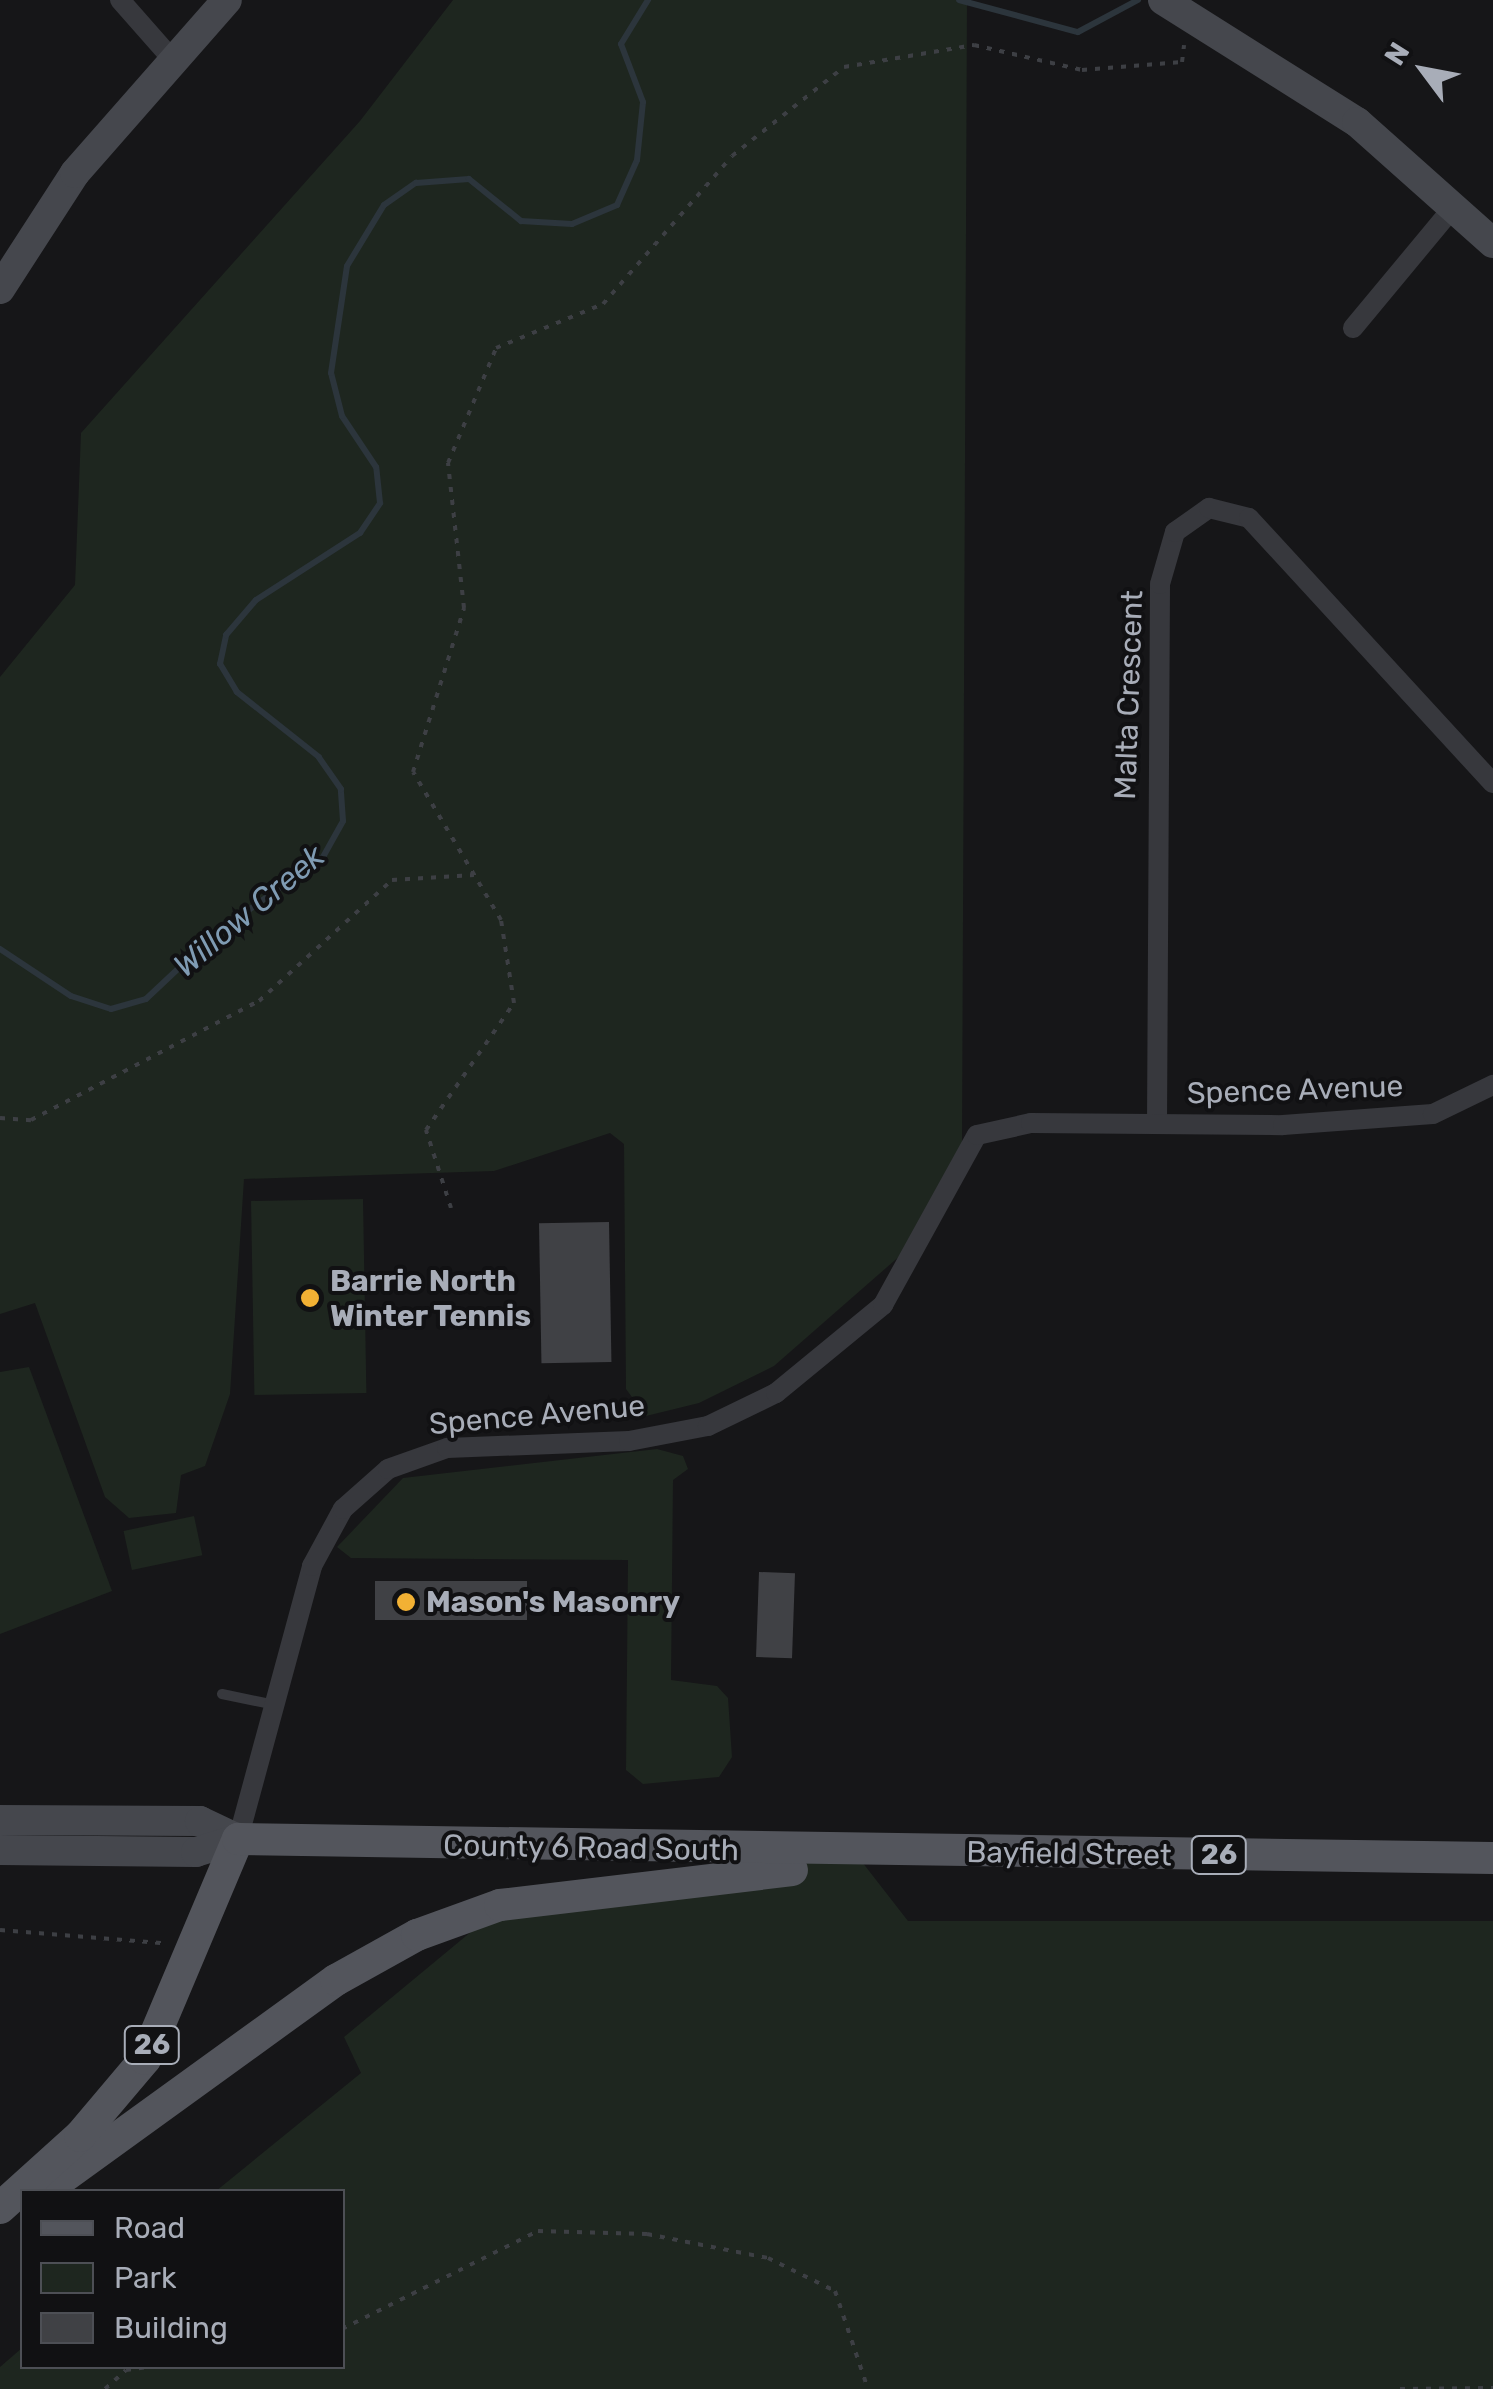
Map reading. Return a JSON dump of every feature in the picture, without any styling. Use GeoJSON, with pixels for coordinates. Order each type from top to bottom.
{"type":"FeatureCollection","features":[{"type":"Feature","properties":{"kind":"main road","name":"County 6 Road South"},"geometry":{"type":"LineString","coordinates":[[238,1840],[944,1852]]}},
{"type":"Feature","properties":{"kind":"main road","name":"26"},"geometry":{"type":"LineString","coordinates":[[21,2189],[80,2136],[145,2058],[197,1950],[238,1840]]}},
{"type":"Feature","properties":{"kind":"main road","name":"Bayfield Street"},"geometry":{"type":"LineString","coordinates":[[944,1852],[1493,1858]]}},
{"type":"Feature","properties":{"kind":"main road"},"geometry":{"type":"LineString","coordinates":[[48,2189],[336,1980],[429,1930],[561,1895],[944,1852]]}},
{"type":"Feature","properties":{"kind":"main road","name":"26"},"geometry":{"type":"LineString","coordinates":[[0,2208],[20,2190]]}},
{"type":"Feature","properties":{"kind":"street"},"geometry":{"type":"LineString","coordinates":[[120,0],[172,59]]}},
{"type":"Feature","properties":{"kind":"street"},"geometry":{"type":"LineString","coordinates":[[0,289],[74,173],[228,0]]}},
{"type":"Feature","properties":{"kind":"street"},"geometry":{"type":"LineString","coordinates":[[1176,8],[1358,122],[1493,243]]}},
{"type":"Feature","properties":{"kind":"street"},"geometry":{"type":"LineString","coordinates":[[1353,328],[1455,206]]}},
{"type":"Feature","properties":{"kind":"street","name":"Malta Crescent"},"geometry":{"type":"LineString","coordinates":[[1157,1124],[1160,584],[1175,532],[1209,508],[1249,518],[1493,783]]}},
{"type":"Feature","properties":{"kind":"street","name":"Spence Avenue"},"geometry":{"type":"LineString","coordinates":[[238,1840],[324,1537],[388,1469],[447,1448],[629,1441],[708,1426],[776,1393],[883,1304],[977,1135],[1031,1123],[1157,1124],[1433,1114],[1493,1085]]}},
{"type":"Feature","properties":{"kind":"street"},"geometry":{"type":"LineString","coordinates":[[0,1820],[200,1820],[238,1840]]}},
{"type":"Feature","properties":{"kind":"street"},"geometry":{"type":"LineString","coordinates":[[0,1850],[196,1852],[238,1840]]}},
{"type":"Feature","properties":{"kind":"lane"},"geometry":{"type":"LineString","coordinates":[[222,1694],[275,1705]]}},
{"type":"Feature","properties":{"kind":"path"},"geometry":{"type":"LineString","coordinates":[[451,1208],[426,1130],[514,1004],[501,920],[413,772],[464,608],[448,463],[496,348],[603,304],[732,156],[844,67],[974,46],[1082,70],[1182,62],[1176,8]]}},
{"type":"Feature","properties":{"kind":"path"},"geometry":{"type":"LineString","coordinates":[[0,1118],[32,1120],[259,1001],[392,880],[474,875]]}},
{"type":"Feature","properties":{"kind":"path"},"geometry":{"type":"LineString","coordinates":[[0,1930],[197,1950]]}},
{"type":"Feature","properties":{"kind":"path"},"geometry":{"type":"LineString","coordinates":[[345,2328],[538,2231],[648,2234],[768,2258],[836,2291],[868,2389]]}},
{"type":"Feature","properties":{"kind":"path"},"geometry":{"type":"LineString","coordinates":[[105,2389],[126,2370],[133,2369]]}},
{"type":"Feature","properties":{"kind":"path"},"geometry":{"type":"LineString","coordinates":[[1400,2389],[1493,2388]]}},
{"type":"Feature","properties":{"kind":"green space"},"geometry":{"type":"Polygon","coordinates":[[[453,0],[967,0],[962,1147],[910,1247],[774,1366],[699,1403],[646,1416],[626,1389],[624,1144],[610,1133],[494,1171],[244,1179],[230,1394],[205,1466],[181,1475],[176,1513],[129,1518],[105,1497],[35,1303],[0,1314],[0,677],[75,585],[81,433],[360,121],[453,0]]]}},
{"type":"Feature","properties":{"kind":"green space","name":"Barrie North Winter Tennis"},"geometry":{"type":"Polygon","coordinates":[[[363,1199],[366,1393],[254,1395],[251,1201],[363,1199]]]}},
{"type":"Feature","properties":{"kind":"green space"},"geometry":{"type":"Polygon","coordinates":[[[29,1367],[112,1591],[0,1634],[0,1372],[29,1367]]]}},
{"type":"Feature","properties":{"kind":"green space"},"geometry":{"type":"Polygon","coordinates":[[[657,1449],[683,1456],[688,1469],[673,1480],[671,1680],[717,1686],[728,1698],[732,1757],[719,1777],[643,1784],[626,1770],[628,1560],[351,1558],[337,1547],[403,1478],[657,1449]]]}},
{"type":"Feature","properties":{"kind":"green space"},"geometry":{"type":"Polygon","coordinates":[[[194,1516],[202,1555],[132,1570],[124,1531],[194,1516]]]}},
{"type":"Feature","properties":{"kind":"green space"},"geometry":{"type":"Polygon","coordinates":[[[859,1858],[908,1921],[1493,1921],[1493,2389],[0,2389],[0,2367],[20,2350],[20,2369],[345,2369],[345,2189],[218,2189],[361,2073],[344,2037],[525,1887],[859,1858]]]}},
{"type":"Feature","properties":{"kind":"building"},"geometry":{"type":"Polygon","coordinates":[[[609,1222],[611,1362],[541,1363],[539,1223],[609,1222]]]}},
{"type":"Feature","properties":{"kind":"building"},"geometry":{"type":"Polygon","coordinates":[[[759,1572],[795,1573],[792,1658],[756,1657],[759,1572]]]}},
{"type":"Feature","properties":{"kind":"building"},"geometry":{"type":"Polygon","coordinates":[[[375,1581],[527,1581],[527,1620],[375,1620],[375,1581]]]}},
{"type":"Feature","properties":{"kind":"waterway","name":"Willow Creek"},"geometry":{"type":"LineString","coordinates":[[0,949],[71,996],[111,1009],[146,999],[215,934],[323,857],[343,821],[341,789],[319,757],[237,692],[220,664],[226,635],[256,600],[360,533],[380,503],[376,467],[342,416],[331,373],[347,266],[384,205],[416,183],[469,179],[521,221],[572,224],[617,205],[637,160],[643,102],[621,44],[648,0]]}},
{"type":"Feature","properties":{"kind":"waterway","name":"Willow Creek"},"geometry":{"type":"LineString","coordinates":[[959,0],[1078,32],[1138,0]]}},
{"type":"Feature","properties":{"kind":"place","name":"Barrie North Winter Tennis"},"geometry":{"type":"Point","coordinates":[310,1298]}},
{"type":"Feature","properties":{"kind":"place","name":"Mason's Masonry"},"geometry":{"type":"Point","coordinates":[406,1602]}}]}
